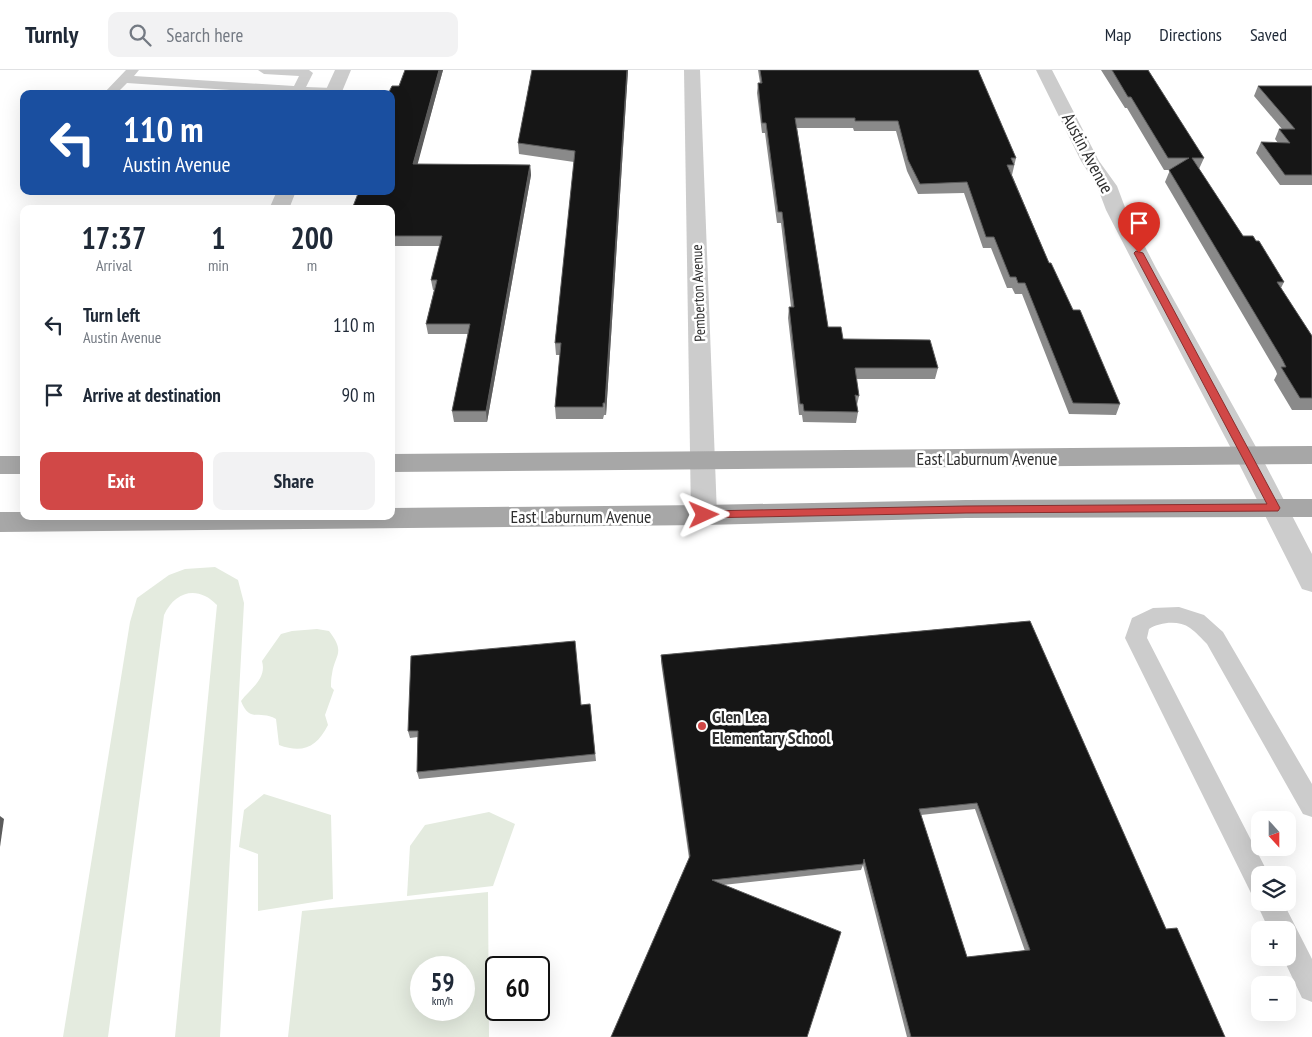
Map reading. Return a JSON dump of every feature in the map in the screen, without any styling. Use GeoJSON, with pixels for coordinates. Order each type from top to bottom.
{"type":"FeatureCollection","features":[{"type":"Feature","properties":{"kind":"main road","name":"East Laburnum Avenue"},"geometry":{"type":"LineString","coordinates":[[395,463],[1312,455]]}},
{"type":"Feature","properties":{"kind":"main road"},"geometry":{"type":"LineString","coordinates":[[0,465],[20,465]]}},
{"type":"Feature","properties":{"kind":"main road","name":"East Laburnum Avenue"},"geometry":{"type":"LineString","coordinates":[[395,517],[1312,508]]}},
{"type":"Feature","properties":{"kind":"main road","name":"East Laburnum Avenue"},"geometry":{"type":"LineString","coordinates":[[0,522],[69,520]]}},
{"type":"Feature","properties":{"kind":"street"},"geometry":{"type":"LineString","coordinates":[[333,90],[343,70]]}},
{"type":"Feature","properties":{"kind":"street","name":"Pemberton Avenue"},"geometry":{"type":"LineString","coordinates":[[692,70],[704,515]]}},
{"type":"Feature","properties":{"kind":"street","name":"Austin Avenue"},"geometry":{"type":"LineString","coordinates":[[1044,70],[1073,124],[1090,161],[1107,186],[1116,210],[1146,268],[1248,456],[1312,581]]}},
{"type":"Feature","properties":{"kind":"lane"},"geometry":{"type":"LineString","coordinates":[[264,70],[307,73],[298,90]]}},
{"type":"Feature","properties":{"kind":"lane"},"geometry":{"type":"LineString","coordinates":[[113,90],[129,74],[278,90]]}},
{"type":"Feature","properties":{"kind":"lane"},"geometry":{"type":"LineString","coordinates":[[1251,866],[1136,638],[1139,624],[1153,616],[1179,615],[1197,621],[1215,638],[1312,806]]}},
{"type":"Feature","properties":{"kind":"lane"},"geometry":{"type":"LineString","coordinates":[[1296,955],[1312,988]]}},
{"type":"Feature","properties":{"kind":"shaded area"},"geometry":{"type":"Polygon","coordinates":[[[215,567],[238,580],[244,603],[220,1037],[175,1037],[217,605],[210,599],[195,593],[181,596],[174,600],[164,615],[108,1037],[63,1037],[130,622],[137,598],[169,575],[185,569],[215,567]]]}},
{"type":"Feature","properties":{"kind":"shaded area"},"geometry":{"type":"Polygon","coordinates":[[[317,629],[329,631],[338,649],[331,679],[331,687],[334,690],[325,715],[328,725],[319,739],[308,747],[288,748],[279,745],[276,719],[248,712],[241,701],[260,678],[263,667],[262,661],[281,634],[317,629]]]}},
{"type":"Feature","properties":{"kind":"shaded area"},"geometry":{"type":"Polygon","coordinates":[[[264,794],[331,815],[333,899],[258,911],[258,854],[239,847],[244,810],[264,794]]]}},
{"type":"Feature","properties":{"kind":"shaded area"},"geometry":{"type":"Polygon","coordinates":[[[489,812],[515,824],[493,886],[407,896],[410,846],[425,825],[489,812]]]}},
{"type":"Feature","properties":{"kind":"shaded area"},"geometry":{"type":"Polygon","coordinates":[[[488,892],[488,956],[485,956],[485,1021],[489,1021],[489,1037],[288,1037],[302,911],[488,892]]]}},
{"type":"Feature","properties":{"kind":"building"},"geometry":{"type":"Polygon","coordinates":[[[405,70],[439,70],[413,164],[530,165],[486,411],[452,411],[470,324],[426,324],[437,280],[431,280],[442,236],[395,236],[395,205],[354,205],[357,195],[395,195],[395,90],[390,90],[392,86],[399,86],[405,70]]]}},
{"type":"Feature","properties":{"kind":"building"},"geometry":{"type":"Polygon","coordinates":[[[532,70],[627,70],[605,403],[603,403],[603,407],[555,407],[561,343],[555,343],[575,151],[518,143],[532,70]]]}},
{"type":"Feature","properties":{"kind":"building"},"geometry":{"type":"Polygon","coordinates":[[[760,70],[978,70],[1016,158],[1011,158],[1014,165],[1007,165],[1049,263],[1051,263],[1073,310],[1080,310],[1120,404],[1073,403],[1025,283],[1018,283],[1016,277],[1010,277],[994,237],[986,237],[967,182],[920,184],[908,160],[898,121],[855,121],[855,118],[795,118],[828,327],[841,327],[843,339],[930,340],[938,368],[855,368],[859,396],[855,395],[858,412],[804,411],[803,404],[800,404],[789,307],[794,307],[782,212],[778,212],[766,123],[762,123],[758,83],[762,83],[760,70]]]}},
{"type":"Feature","properties":{"kind":"building"},"geometry":{"type":"Polygon","coordinates":[[[1112,70],[1148,70],[1204,158],[1192,158],[1243,236],[1253,236],[1256,241],[1259,241],[1284,282],[1277,282],[1312,336],[1312,398],[1300,398],[1281,367],[1286,367],[1282,359],[1169,170],[1189,158],[1168,158],[1131,97],[1128,97],[1112,70]]]}},
{"type":"Feature","properties":{"kind":"building"},"geometry":{"type":"Polygon","coordinates":[[[1258,86],[1312,86],[1312,175],[1285,175],[1261,142],[1290,143],[1279,129],[1295,129],[1258,86]]]}},
{"type":"Feature","properties":{"kind":"building"},"geometry":{"type":"Polygon","coordinates":[[[1030,621],[1166,929],[1177,928],[1225,1037],[911,1037],[864,859],[863,864],[712,880],[841,932],[807,1037],[611,1037],[690,856],[661,655],[1030,621]],[[977,803],[919,809],[967,957],[1030,950],[977,803]]]}},
{"type":"Feature","properties":{"kind":"building"},"geometry":{"type":"Polygon","coordinates":[[[575,641],[581,705],[590,704],[595,754],[417,772],[418,731],[408,731],[411,656],[575,641]]]}},
{"type":"Feature","properties":{"kind":"place","name":"Glen Lea Elementary School"},"geometry":{"type":"Point","coordinates":[702,726]}},
{"type":"Feature","properties":{"kind":"route"},"geometry":{"type":"LineString","coordinates":[[704,515],[966,510],[1274,508],[1139,253]]}}]}
